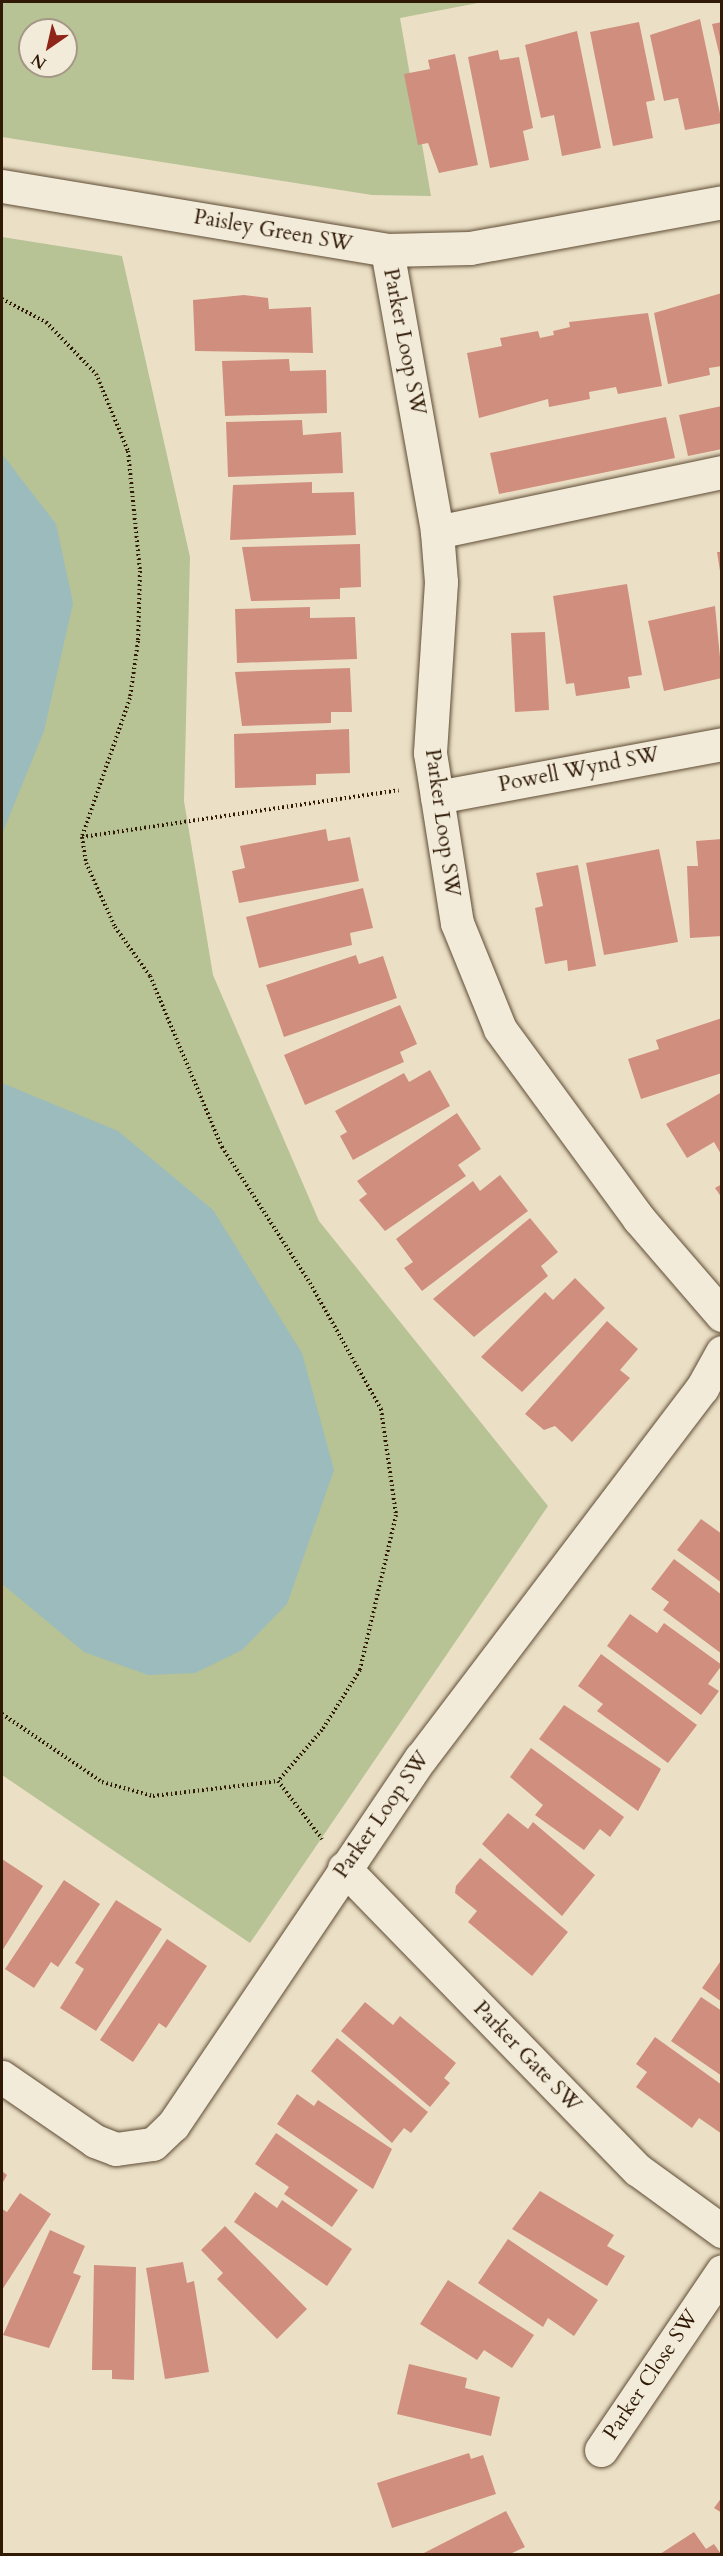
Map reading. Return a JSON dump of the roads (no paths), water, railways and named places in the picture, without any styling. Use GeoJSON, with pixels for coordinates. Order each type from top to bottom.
{"type":"FeatureCollection","features":[{"type":"Feature","properties":{"kind":"street","name":"Paisley Green SW"},"geometry":{"type":"LineString","coordinates":[[2,186],[387,250],[470,248],[722,202]]}},
{"type":"Feature","properties":{"kind":"street","name":"Parker Loop SW"},"geometry":{"type":"LineString","coordinates":[[387,250],[437,531],[439,627],[429,711],[437,797],[457,923],[500,1029],[639,1219],[722,1316]]}},
{"type":"Feature","properties":{"kind":"street"},"geometry":{"type":"LineString","coordinates":[[437,531],[722,472]]}},
{"type":"Feature","properties":{"kind":"street","name":"Powell Wynd SW"},"geometry":{"type":"LineString","coordinates":[[437,797],[722,744]]}},
{"type":"Feature","properties":{"kind":"street","name":"Parker Loop SW"},"geometry":{"type":"LineString","coordinates":[[2,2077],[95,2141],[135,2150],[153,2144],[173,2125],[344,1868],[421,1758],[702,1388],[722,1352]]}},
{"type":"Feature","properties":{"kind":"street","name":"Parker Gate SW"},"geometry":{"type":"LineString","coordinates":[[344,1868],[638,2170],[722,2231]]}},
{"type":"Feature","properties":{"kind":"street","name":"Parker Close SW"},"geometry":{"type":"LineString","coordinates":[[601,2450],[722,2271]]}},
{"type":"Feature","properties":{"kind":"water"},"geometry":{"type":"Polygon","coordinates":[[[2,454],[56,524],[73,603],[44,731],[2,834],[2,454]]]}},
{"type":"Feature","properties":{"kind":"water"},"geometry":{"type":"Polygon","coordinates":[[[2,1083],[118,1131],[213,1210],[302,1353],[334,1470],[287,1604],[242,1650],[195,1673],[148,1675],[84,1652],[2,1584],[2,1083]]]}}]}
